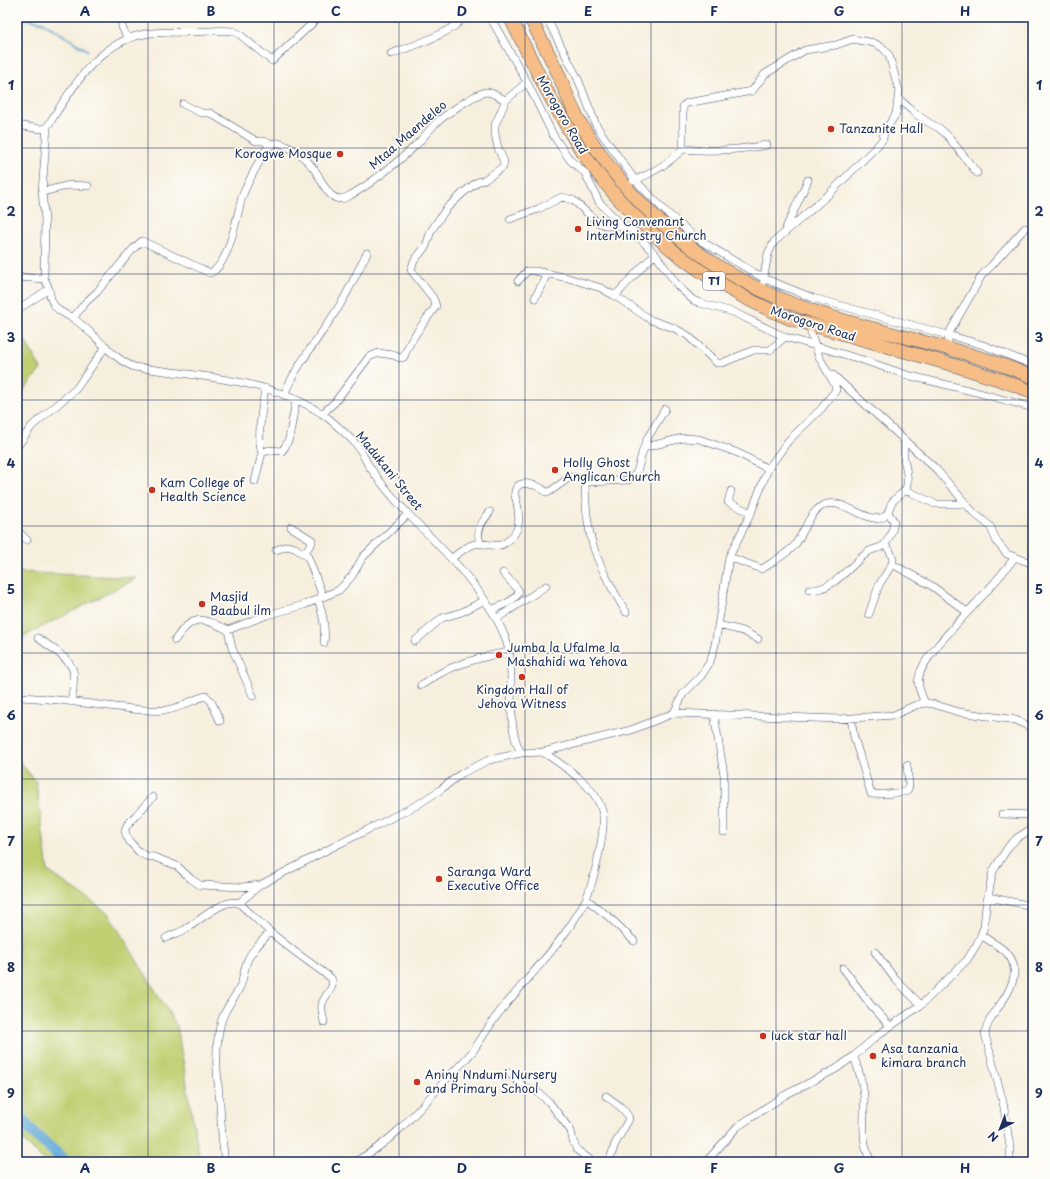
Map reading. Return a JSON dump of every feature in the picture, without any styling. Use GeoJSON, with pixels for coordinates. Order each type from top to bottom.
{"type":"FeatureCollection","features":[{"type":"Feature","properties":{"kind":"highway","name":"Morogoro Road"},"geometry":{"type":"LineString","coordinates":[[510,17],[538,75],[569,130],[598,174],[632,214],[687,262],[727,289],[763,307],[810,325],[960,367],[1033,392]]}},
{"type":"Feature","properties":{"kind":"highway","name":"Morogoro Road"},"geometry":{"type":"LineString","coordinates":[[530,17],[555,68],[575,114],[604,158],[630,182],[654,216],[688,245],[735,277],[762,284],[808,309],[954,350],[1033,377]]}},
{"type":"Feature","properties":{"kind":"street"},"geometry":{"type":"LineString","coordinates":[[121,17],[122,27],[128,39]]}},
{"type":"Feature","properties":{"kind":"street"},"geometry":{"type":"LineString","coordinates":[[17,277],[44,279],[45,220],[42,192],[47,127],[77,82],[97,59],[114,46],[128,39],[146,34],[230,30],[239,34],[272,61],[319,17]]}},
{"type":"Feature","properties":{"kind":"street"},"geometry":{"type":"LineString","coordinates":[[391,54],[438,36],[460,23],[462,17]]}},
{"type":"Feature","properties":{"kind":"street"},"geometry":{"type":"LineString","coordinates":[[490,17],[527,82],[549,129],[562,151],[585,174],[599,202],[655,254],[678,286],[693,300],[733,312],[785,337],[816,347],[863,360],[907,375],[1033,408]]}},
{"type":"Feature","properties":{"kind":"street"},"geometry":{"type":"LineString","coordinates":[[546,17],[578,79],[596,125],[630,182],[672,160],[683,149],[683,106],[688,103],[752,91],[765,74],[805,50],[836,45],[853,38],[879,45],[889,55],[898,84],[899,99],[896,114],[884,132],[878,145],[829,194],[785,230],[770,247],[762,284],[983,344],[1033,364]]}},
{"type":"Feature","properties":{"kind":"street"},"geometry":{"type":"LineString","coordinates":[[323,413],[335,402],[369,357],[379,353],[393,355],[400,358],[404,357],[406,350],[436,306],[433,298],[411,270],[417,257],[426,246],[439,219],[446,209],[462,193],[477,182],[484,180],[503,167],[504,162],[494,134],[495,125],[506,100],[527,82]]}},
{"type":"Feature","properties":{"kind":"street","name":"Mtaa Maendeleo"},"geometry":{"type":"LineString","coordinates":[[272,144],[276,143],[283,145],[302,156],[315,169],[331,195],[340,199],[347,197],[380,175],[415,146],[436,123],[465,102],[479,94],[488,92],[506,100]]}},
{"type":"Feature","properties":{"kind":"street"},"geometry":{"type":"LineString","coordinates":[[899,99],[916,114],[929,123],[940,128],[977,173]]}},
{"type":"Feature","properties":{"kind":"street"},"geometry":{"type":"LineString","coordinates":[[73,318],[85,303],[98,292],[133,249],[142,241],[210,273],[213,272],[223,258],[229,246],[246,188],[261,158],[272,144],[264,141],[256,141],[210,113],[201,113],[183,104]]}},
{"type":"Feature","properties":{"kind":"street"},"geometry":{"type":"LineString","coordinates":[[17,124],[41,129],[47,127]]}},
{"type":"Feature","properties":{"kind":"street"},"geometry":{"type":"LineString","coordinates":[[683,149],[720,151],[767,145]]}},
{"type":"Feature","properties":{"kind":"street"},"geometry":{"type":"LineString","coordinates":[[785,230],[808,180]]}},
{"type":"Feature","properties":{"kind":"street"},"geometry":{"type":"LineString","coordinates":[[42,192],[70,185],[88,186]]}},
{"type":"Feature","properties":{"kind":"street"},"geometry":{"type":"LineString","coordinates":[[510,219],[538,209],[562,197],[574,200],[598,222],[605,225],[626,227]]}},
{"type":"Feature","properties":{"kind":"street"},"geometry":{"type":"LineString","coordinates":[[954,350],[948,344],[948,335],[982,275],[1025,228]]}},
{"type":"Feature","properties":{"kind":"street"},"geometry":{"type":"LineString","coordinates":[[284,395],[289,382],[300,363],[338,307],[367,253]]}},
{"type":"Feature","properties":{"kind":"street"},"geometry":{"type":"LineString","coordinates":[[615,296],[655,254]]}},
{"type":"Feature","properties":{"kind":"street"},"geometry":{"type":"LineString","coordinates":[[518,281],[525,272],[529,270],[568,278],[600,288],[651,320],[674,328],[687,335],[718,363],[722,363],[754,350],[770,350],[785,337]]}},
{"type":"Feature","properties":{"kind":"street"},"geometry":{"type":"LineString","coordinates":[[535,298],[548,274]]}},
{"type":"Feature","properties":{"kind":"street","name":"Madukani Street"},"geometry":{"type":"LineString","coordinates":[[44,279],[49,289],[54,306],[60,312],[73,318],[123,362],[134,367],[233,381],[265,388],[296,400],[323,413],[356,445],[370,469],[408,514],[452,558],[484,600],[496,619],[505,638],[509,652],[513,722],[515,736],[521,753]]}},
{"type":"Feature","properties":{"kind":"street"},"geometry":{"type":"LineString","coordinates":[[17,310],[49,289]]}},
{"type":"Feature","properties":{"kind":"street"},"geometry":{"type":"LineString","coordinates":[[674,713],[683,694],[701,676],[710,662],[715,646],[729,557],[752,513],[768,469],[788,441],[821,409],[836,390],[822,365],[811,334],[810,325]]}},
{"type":"Feature","properties":{"kind":"street"},"geometry":{"type":"LineString","coordinates":[[17,447],[32,426],[76,389],[106,346]]}},
{"type":"Feature","properties":{"kind":"street"},"geometry":{"type":"LineString","coordinates":[[822,365],[936,469],[974,513],[990,526],[997,542],[1007,554],[1031,563]]}},
{"type":"Feature","properties":{"kind":"street"},"geometry":{"type":"LineString","coordinates":[[255,481],[262,453],[260,448],[261,421],[265,388]]}},
{"type":"Feature","properties":{"kind":"street"},"geometry":{"type":"LineString","coordinates":[[262,453],[269,450],[282,451],[285,447],[289,439],[296,400]]}},
{"type":"Feature","properties":{"kind":"street"},"geometry":{"type":"LineString","coordinates":[[452,558],[468,546],[481,544],[498,546],[504,544],[519,527],[520,516],[515,494],[515,489],[518,486],[526,483],[533,484],[546,492],[549,492],[569,478],[574,477],[590,482],[630,479],[637,472],[647,438],[665,409]]}},
{"type":"Feature","properties":{"kind":"street"},"geometry":{"type":"LineString","coordinates":[[643,450],[648,446],[683,438],[699,439],[738,453],[768,469]]}},
{"type":"Feature","properties":{"kind":"street"},"geometry":{"type":"LineString","coordinates":[[729,557],[762,569],[794,546],[812,516],[822,506],[827,504],[847,507],[876,519],[885,517],[891,503],[905,492],[907,485],[904,440]]}},
{"type":"Feature","properties":{"kind":"street"},"geometry":{"type":"LineString","coordinates":[[585,480],[585,500],[592,544],[600,565],[626,612]]}},
{"type":"Feature","properties":{"kind":"street"},"geometry":{"type":"LineString","coordinates":[[731,491],[728,502],[752,513]]}},
{"type":"Feature","properties":{"kind":"street"},"geometry":{"type":"LineString","coordinates":[[905,492],[910,492],[935,504],[966,504]]}},
{"type":"Feature","properties":{"kind":"street"},"geometry":{"type":"LineString","coordinates":[[481,544],[478,538],[480,525],[490,512]]}},
{"type":"Feature","properties":{"kind":"street"},"geometry":{"type":"LineString","coordinates":[[809,590],[817,590],[832,584],[867,553],[885,545],[893,528],[894,521],[888,513]]}},
{"type":"Feature","properties":{"kind":"street"},"geometry":{"type":"LineString","coordinates":[[175,640],[187,625],[199,619],[228,630],[267,615],[304,605],[339,590],[352,576],[362,557],[408,514]]}},
{"type":"Feature","properties":{"kind":"street"},"geometry":{"type":"LineString","coordinates":[[291,527],[312,540],[304,554]]}},
{"type":"Feature","properties":{"kind":"street"},"geometry":{"type":"LineString","coordinates":[[17,530],[27,540]]}},
{"type":"Feature","properties":{"kind":"street"},"geometry":{"type":"LineString","coordinates":[[869,614],[879,586],[892,564],[893,559],[890,550],[885,545]]}},
{"type":"Feature","properties":{"kind":"street"},"geometry":{"type":"LineString","coordinates":[[276,550],[287,546],[295,548],[308,557],[323,614],[325,634],[324,643]]}},
{"type":"Feature","properties":{"kind":"street"},"geometry":{"type":"LineString","coordinates":[[925,703],[920,693],[918,684],[920,672],[927,660],[1015,557]]}},
{"type":"Feature","properties":{"kind":"street"},"geometry":{"type":"LineString","coordinates":[[892,564],[932,586],[967,612]]}},
{"type":"Feature","properties":{"kind":"street"},"geometry":{"type":"LineString","coordinates":[[491,610],[516,597],[519,592],[503,573]]}},
{"type":"Feature","properties":{"kind":"street"},"geometry":{"type":"LineString","coordinates":[[496,619],[546,586]]}},
{"type":"Feature","properties":{"kind":"street"},"geometry":{"type":"LineString","coordinates":[[415,641],[442,618],[462,612],[484,600]]}},
{"type":"Feature","properties":{"kind":"street"},"geometry":{"type":"LineString","coordinates":[[718,625],[743,631],[758,639]]}},
{"type":"Feature","properties":{"kind":"street"},"geometry":{"type":"LineString","coordinates":[[228,630],[229,640],[253,696]]}},
{"type":"Feature","properties":{"kind":"street"},"geometry":{"type":"LineString","coordinates":[[38,638],[58,653],[72,669],[74,679],[72,702]]}},
{"type":"Feature","properties":{"kind":"street"},"geometry":{"type":"LineString","coordinates":[[421,685],[437,675],[459,665],[492,655],[509,652]]}},
{"type":"Feature","properties":{"kind":"street"},"geometry":{"type":"LineString","coordinates":[[17,697],[50,698],[136,709],[166,710],[179,707],[206,696],[211,700],[220,721]]}},
{"type":"Feature","properties":{"kind":"street"},"geometry":{"type":"LineString","coordinates":[[239,903],[260,885],[328,849],[417,805],[462,773],[489,760],[521,753],[543,752],[631,730],[674,713],[714,714],[746,717],[777,716],[831,720],[894,715],[916,705],[925,703],[960,712],[1016,720],[1033,730]]}},
{"type":"Feature","properties":{"kind":"street"},"geometry":{"type":"LineString","coordinates":[[714,714],[724,775],[724,832]]}},
{"type":"Feature","properties":{"kind":"street"},"geometry":{"type":"LineString","coordinates":[[851,719],[854,737],[873,795],[893,792],[907,792],[910,786],[907,765]]}},
{"type":"Feature","properties":{"kind":"street"},"geometry":{"type":"LineString","coordinates":[[354,1162],[392,1137],[473,1051],[501,1010],[563,935],[586,899],[600,845],[603,816],[601,805],[583,782],[543,752]]}},
{"type":"Feature","properties":{"kind":"street"},"geometry":{"type":"LineString","coordinates":[[153,797],[125,830],[130,842],[140,853],[177,866],[191,880],[200,885],[242,887],[260,885]]}},
{"type":"Feature","properties":{"kind":"street"},"geometry":{"type":"LineString","coordinates":[[1002,814],[1033,815]]}},
{"type":"Feature","properties":{"kind":"street"},"geometry":{"type":"LineString","coordinates":[[706,1162],[737,1127],[785,1095],[836,1069],[854,1056],[890,1026],[921,1005],[967,960],[981,935],[993,871],[1001,857],[1017,838],[1033,828]]}},
{"type":"Feature","properties":{"kind":"street"},"geometry":{"type":"LineString","coordinates":[[988,896],[1033,906]]}},
{"type":"Feature","properties":{"kind":"street"},"geometry":{"type":"LineString","coordinates":[[586,899],[609,917],[634,941]]}},
{"type":"Feature","properties":{"kind":"street"},"geometry":{"type":"LineString","coordinates":[[166,938],[184,930],[219,906],[228,902],[239,903],[294,952],[332,980],[332,987],[323,1000],[321,1006],[324,1022]]}},
{"type":"Feature","properties":{"kind":"street"},"geometry":{"type":"LineString","coordinates":[[225,1162],[217,1063],[217,1045],[220,1026],[230,1002],[239,988],[245,974],[248,958],[259,943],[270,932]]}},
{"type":"Feature","properties":{"kind":"street"},"geometry":{"type":"LineString","coordinates":[[981,935],[1008,954],[1014,972],[1014,978],[1009,990],[989,1020],[986,1026],[985,1034],[1001,1095],[1009,1136],[1010,1162]]}},
{"type":"Feature","properties":{"kind":"street"},"geometry":{"type":"LineString","coordinates":[[875,952],[896,979],[921,1005]]}},
{"type":"Feature","properties":{"kind":"street"},"geometry":{"type":"LineString","coordinates":[[843,968],[870,1004],[890,1026]]}},
{"type":"Feature","properties":{"kind":"street"},"geometry":{"type":"LineString","coordinates":[[854,1056],[863,1088],[864,1140],[871,1162]]}},
{"type":"Feature","properties":{"kind":"street"},"geometry":{"type":"LineString","coordinates":[[510,1073],[524,1087],[534,1090],[549,1102],[571,1131],[574,1145],[577,1150],[593,1162]]}},
{"type":"Feature","properties":{"kind":"street"},"geometry":{"type":"LineString","coordinates":[[606,1096],[624,1110],[629,1118],[615,1144],[609,1162]]}},
{"type":"Feature","properties":{"kind":"green space"},"geometry":{"type":"Polygon","coordinates":[[[17,326],[41,369],[17,399],[17,326]]]}},
{"type":"Feature","properties":{"kind":"green space"},"geometry":{"type":"Polygon","coordinates":[[[17,572],[137,578],[17,640],[17,572]]]}},
{"type":"Feature","properties":{"kind":"green space"},"geometry":{"type":"Polygon","coordinates":[[[17,758],[36,782],[48,871],[108,913],[177,1026],[200,1162],[46,1162],[17,1135],[17,758]]]}},
{"type":"Feature","properties":{"kind":"waterway"},"geometry":{"type":"LineString","coordinates":[[17,17],[42,22],[87,50]]}},
{"type":"Feature","properties":{"kind":"waterway"},"geometry":{"type":"LineString","coordinates":[[770,287],[783,292]]}},
{"type":"Feature","properties":{"kind":"waterway"},"geometry":{"type":"LineString","coordinates":[[17,1112],[29,1129],[66,1162]]}},
{"type":"Feature","properties":{"kind":"place","name":"Tanzanite Hall"},"geometry":{"type":"Point","coordinates":[831,129]}},
{"type":"Feature","properties":{"kind":"place","name":"Korogwe Mosque"},"geometry":{"type":"Point","coordinates":[340,154]}},
{"type":"Feature","properties":{"kind":"place","name":"Living Convenant InterMinistry Church"},"geometry":{"type":"Point","coordinates":[578,229]}},
{"type":"Feature","properties":{"kind":"place","name":"Holly Ghost Anglican Church"},"geometry":{"type":"Point","coordinates":[555,470]}},
{"type":"Feature","properties":{"kind":"place","name":"Kam College of Health Science"},"geometry":{"type":"Point","coordinates":[152,490]}},
{"type":"Feature","properties":{"kind":"place","name":"Masjid Baabul ilm"},"geometry":{"type":"Point","coordinates":[202,604]}},
{"type":"Feature","properties":{"kind":"place","name":"Jumba la Ufalme la Mashahidi wa Yehova"},"geometry":{"type":"Point","coordinates":[499,655]}},
{"type":"Feature","properties":{"kind":"place","name":"Kingdom Hall of Jehova Witness"},"geometry":{"type":"Point","coordinates":[522,677]}},
{"type":"Feature","properties":{"kind":"place","name":"Saranga Ward Executive Office"},"geometry":{"type":"Point","coordinates":[439,879]}},
{"type":"Feature","properties":{"kind":"place","name":"luck star hall"},"geometry":{"type":"Point","coordinates":[763,1036]}},
{"type":"Feature","properties":{"kind":"place","name":"Asa tanzania kimara branch"},"geometry":{"type":"Point","coordinates":[873,1056]}},
{"type":"Feature","properties":{"kind":"place","name":"Aniny Nndumi Nursery and Primary School"},"geometry":{"type":"Point","coordinates":[417,1082]}}]}
